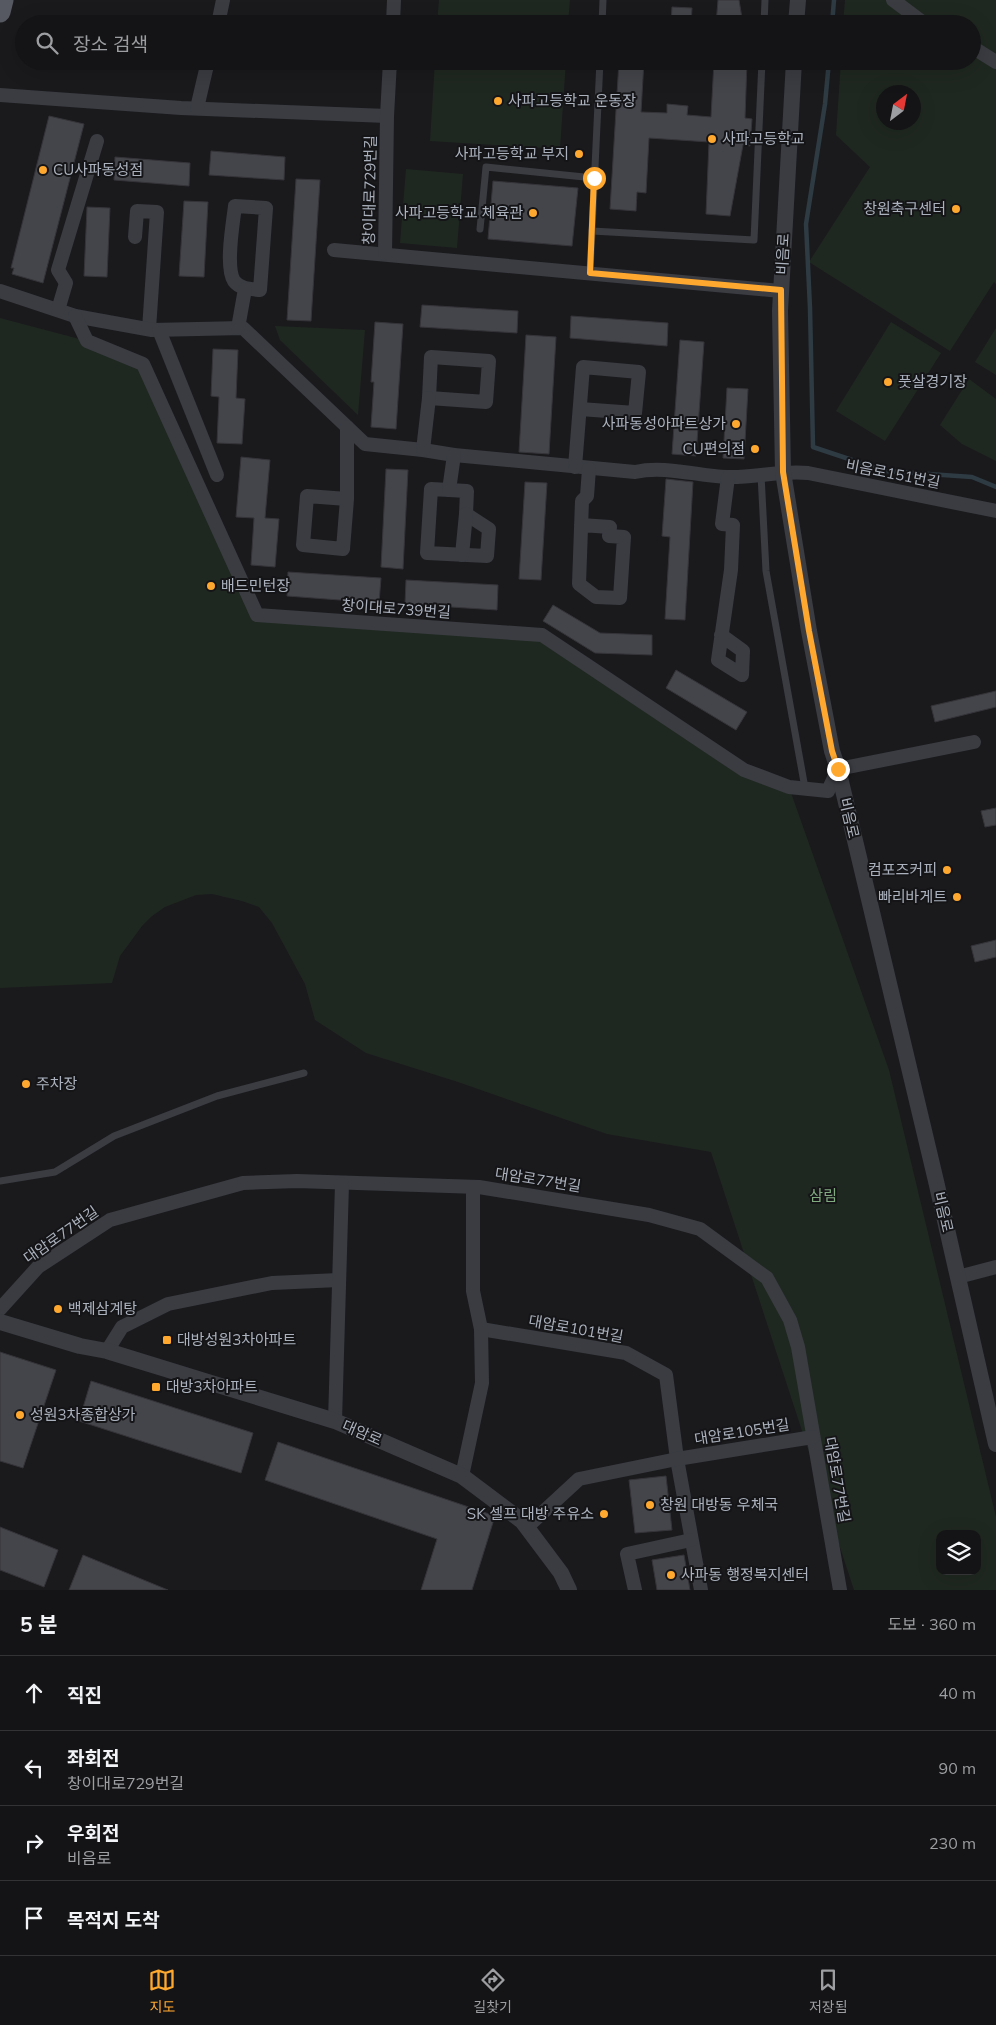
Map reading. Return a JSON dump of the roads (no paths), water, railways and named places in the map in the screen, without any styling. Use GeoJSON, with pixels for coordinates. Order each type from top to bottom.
{"type":"FeatureCollection","features":[{"type":"Feature","properties":{"kind":"main road"},"geometry":{"type":"LineString","coordinates":[[0,12],[3,0]]}},
{"type":"Feature","properties":{"kind":"street"},"geometry":{"type":"LineString","coordinates":[[220,15],[223,0]]}},
{"type":"Feature","properties":{"kind":"street"},"geometry":{"type":"LineString","coordinates":[[393,15],[394,0]]}},
{"type":"Feature","properties":{"kind":"street"},"geometry":{"type":"LineString","coordinates":[[797,15],[798,0]]}},
{"type":"Feature","properties":{"kind":"street"},"geometry":{"type":"LineString","coordinates":[[893,0],[905,15]]}},
{"type":"Feature","properties":{"kind":"street"},"geometry":{"type":"LineString","coordinates":[[981,53],[996,62]]}},
{"type":"Feature","properties":{"kind":"street"},"geometry":{"type":"LineString","coordinates":[[197,108],[206,70]]}},
{"type":"Feature","properties":{"kind":"street"},"geometry":{"type":"LineString","coordinates":[[387,116],[390,70]]}},
{"type":"Feature","properties":{"kind":"street","name":"비음로"},"geometry":{"type":"LineString","coordinates":[[793,70],[781,290],[783,472],[809,631],[832,751],[838,769],[996,1444]]}},
{"type":"Feature","properties":{"kind":"street","name":"창이대로729번길"},"geometry":{"type":"LineString","coordinates":[[0,95],[197,108],[387,116],[385,254],[781,290]]}},
{"type":"Feature","properties":{"kind":"street"},"geometry":{"type":"LineString","coordinates":[[58,310],[66,283],[58,270],[97,141]]}},
{"type":"Feature","properties":{"kind":"street"},"geometry":{"type":"LineString","coordinates":[[234,206],[266,208],[260,290],[245,288],[234,281],[230,265],[234,206]]}},
{"type":"Feature","properties":{"kind":"street"},"geometry":{"type":"LineString","coordinates":[[135,237],[137,211],[157,212],[154,330],[217,475]]}},
{"type":"Feature","properties":{"kind":"street"},"geometry":{"type":"LineString","coordinates":[[334,250],[385,254]]}},
{"type":"Feature","properties":{"kind":"street"},"geometry":{"type":"LineString","coordinates":[[0,291],[75,316],[154,330],[238,328],[245,288]]}},
{"type":"Feature","properties":{"kind":"street","name":"창이대로739번길"},"geometry":{"type":"LineString","coordinates":[[75,316],[87,340],[143,364],[257,616],[542,635],[744,770],[789,787],[828,790],[838,769]]}},
{"type":"Feature","properties":{"kind":"street","name":"비음로151번길"},"geometry":{"type":"LineString","coordinates":[[238,328],[243,328],[365,444],[454,455],[635,472],[650,469],[728,477],[783,472],[808,473],[996,511]]}},
{"type":"Feature","properties":{"kind":"street"},"geometry":{"type":"LineString","coordinates":[[423,450],[429,398],[431,357],[489,360],[486,402],[429,398]]}},
{"type":"Feature","properties":{"kind":"street"},"geometry":{"type":"LineString","coordinates":[[580,409],[635,413],[639,372],[583,367],[580,409],[582,468],[587,496],[582,501],[581,525],[579,584],[596,597],[620,598],[624,537],[609,536],[610,527],[581,525]]}},
{"type":"Feature","properties":{"kind":"street"},"geometry":{"type":"LineString","coordinates":[[347,427],[347,499],[343,548],[303,545],[307,496],[347,499]]}},
{"type":"Feature","properties":{"kind":"street"},"geometry":{"type":"LineString","coordinates":[[450,490],[454,455]]}},
{"type":"Feature","properties":{"kind":"street"},"geometry":{"type":"LineString","coordinates":[[721,635],[731,570],[732,525],[722,524],[728,477]]}},
{"type":"Feature","properties":{"kind":"street"},"geometry":{"type":"LineString","coordinates":[[462,555],[467,491],[431,489],[427,553],[462,555],[487,556],[489,529],[466,514]]}},
{"type":"Feature","properties":{"kind":"street"},"geometry":{"type":"LineString","coordinates":[[838,769],[974,742]]}},
{"type":"Feature","properties":{"kind":"street","name":"대암로77번길"},"geometry":{"type":"LineString","coordinates":[[0,1309],[38,1267],[110,1220],[243,1183],[297,1182],[473,1187],[649,1215],[700,1229],[730,1249],[767,1278],[790,1320],[798,1347],[840,1590]]}},
{"type":"Feature","properties":{"kind":"street"},"geometry":{"type":"LineString","coordinates":[[335,1421],[342,1184]]}},
{"type":"Feature","properties":{"kind":"street"},"geometry":{"type":"LineString","coordinates":[[462,1476],[482,1383],[481,1329],[473,1290],[473,1187]]}},
{"type":"Feature","properties":{"kind":"street"},"geometry":{"type":"LineString","coordinates":[[958,1277],[996,1267]]}},
{"type":"Feature","properties":{"kind":"street"},"geometry":{"type":"LineString","coordinates":[[107,1351],[122,1327],[168,1304],[272,1283],[340,1280]]}},
{"type":"Feature","properties":{"kind":"street","name":"대암로"},"geometry":{"type":"LineString","coordinates":[[0,1322],[80,1346],[107,1351],[335,1421],[462,1476],[522,1521],[561,1572],[570,1590]]}},
{"type":"Feature","properties":{"kind":"street","name":"대암로101번길"},"geometry":{"type":"LineString","coordinates":[[481,1329],[626,1354],[666,1375],[677,1459]]}},
{"type":"Feature","properties":{"kind":"street","name":"대암로105번길"},"geometry":{"type":"LineString","coordinates":[[527,1527],[579,1478],[677,1459],[813,1438]]}},
{"type":"Feature","properties":{"kind":"street","name":"대암로105번길"},"geometry":{"type":"LineString","coordinates":[[677,1459],[701,1590]]}},
{"type":"Feature","properties":{"kind":"street"},"geometry":{"type":"LineString","coordinates":[[635,1590],[627,1554],[691,1540]]}},
{"type":"Feature","properties":{"kind":"lane"},"geometry":{"type":"LineString","coordinates":[[602,15],[603,0]]}},
{"type":"Feature","properties":{"kind":"lane"},"geometry":{"type":"LineString","coordinates":[[764,15],[765,0]]}},
{"type":"Feature","properties":{"kind":"lane"},"geometry":{"type":"LineString","coordinates":[[590,273],[600,70]]}},
{"type":"Feature","properties":{"kind":"lane"},"geometry":{"type":"LineString","coordinates":[[592,231],[754,240],[762,70]]}},
{"type":"Feature","properties":{"kind":"lane"},"geometry":{"type":"LineString","coordinates":[[480,229],[486,167],[594,178]]}},
{"type":"Feature","properties":{"kind":"lane"},"geometry":{"type":"LineString","coordinates":[[762,475],[766,571],[805,788]]}},
{"type":"Feature","properties":{"kind":"lane"},"geometry":{"type":"LineString","coordinates":[[0,1181],[55,1172],[107,1139],[139,1126],[218,1096],[304,1073]]}},
{"type":"Feature","properties":{"kind":"waterway"},"geometry":{"type":"LineString","coordinates":[[833,15],[834,0]]}},
{"type":"Feature","properties":{"kind":"waterway"},"geometry":{"type":"LineString","coordinates":[[828,70],[825,104],[806,224],[813,447],[885,471],[972,477],[996,487]]}},
{"type":"Feature","properties":{"kind":"place","name":"사파고등학교 운동장"},"geometry":{"type":"Point","coordinates":[498,101]}},
{"type":"Feature","properties":{"kind":"place","name":"사파고등학교"},"geometry":{"type":"Point","coordinates":[712,139]}},
{"type":"Feature","properties":{"kind":"place","name":"사파고등학교 부지"},"geometry":{"type":"Point","coordinates":[579,154]}},
{"type":"Feature","properties":{"kind":"place","name":"CU사파동성점"},"geometry":{"type":"Point","coordinates":[43,170]}},
{"type":"Feature","properties":{"kind":"place","name":"창원축구센터"},"geometry":{"type":"Point","coordinates":[956,209]}},
{"type":"Feature","properties":{"kind":"place","name":"사파고등학교 체육관"},"geometry":{"type":"Point","coordinates":[533,213]}},
{"type":"Feature","properties":{"kind":"place","name":"풋살경기장"},"geometry":{"type":"Point","coordinates":[888,382]}},
{"type":"Feature","properties":{"kind":"place","name":"사파동성아파트상가"},"geometry":{"type":"Point","coordinates":[736,424]}},
{"type":"Feature","properties":{"kind":"place","name":"CU편의점"},"geometry":{"type":"Point","coordinates":[755,449]}},
{"type":"Feature","properties":{"kind":"place","name":"배드민턴장"},"geometry":{"type":"Point","coordinates":[211,586]}},
{"type":"Feature","properties":{"kind":"place","name":"컴포즈커피"},"geometry":{"type":"Point","coordinates":[947,870]}},
{"type":"Feature","properties":{"kind":"place","name":"빠리바게트"},"geometry":{"type":"Point","coordinates":[957,897]}},
{"type":"Feature","properties":{"kind":"place","name":"주차장"},"geometry":{"type":"Point","coordinates":[26,1084]}},
{"type":"Feature","properties":{"kind":"place","name":"백제삼계탕"},"geometry":{"type":"Point","coordinates":[58,1309]}},
{"type":"Feature","properties":{"kind":"place","name":"대방성원3차아파트"},"geometry":{"type":"Point","coordinates":[167,1340]}},
{"type":"Feature","properties":{"kind":"place","name":"대방3차아파트"},"geometry":{"type":"Point","coordinates":[156,1387]}},
{"type":"Feature","properties":{"kind":"place","name":"성원3차종합상가"},"geometry":{"type":"Point","coordinates":[20,1415]}},
{"type":"Feature","properties":{"kind":"place","name":"창원 대방동 우체국"},"geometry":{"type":"Point","coordinates":[650,1505]}},
{"type":"Feature","properties":{"kind":"place","name":"SK 셀프 대방 주유소"},"geometry":{"type":"Point","coordinates":[604,1514]}},
{"type":"Feature","properties":{"kind":"place","name":"사파동 행정복지센터"},"geometry":{"type":"Point","coordinates":[671,1575]}},
{"type":"Feature","properties":{"kind":"park label","name":"삼림"},"geometry":{"type":"Point","coordinates":[823,1196]}}]}
